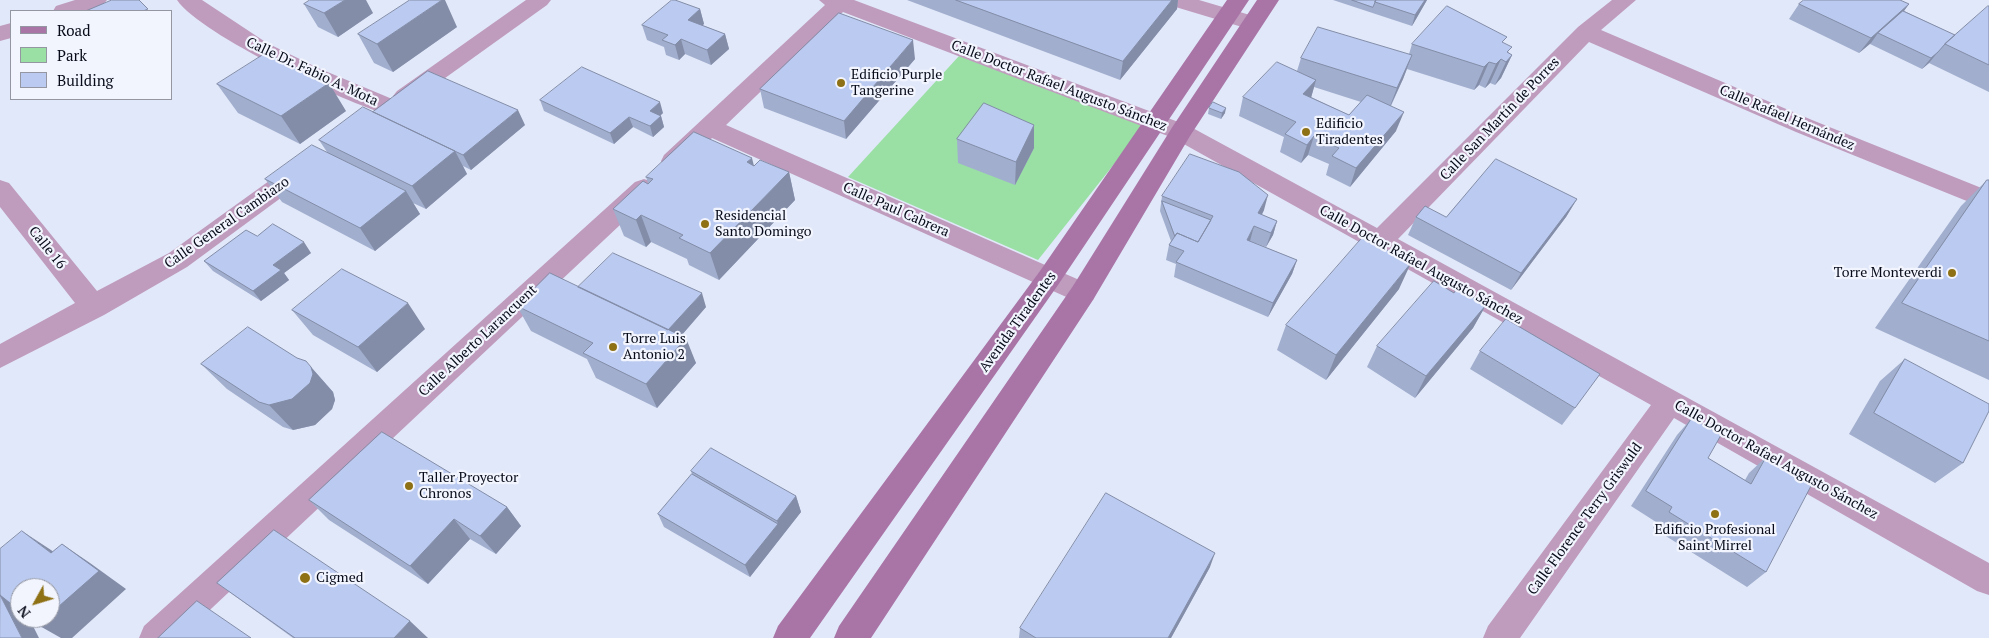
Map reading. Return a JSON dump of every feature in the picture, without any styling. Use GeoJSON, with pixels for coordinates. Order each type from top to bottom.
{"type":"FeatureCollection","features":[{"type":"Feature","properties":{"kind":"main road"},"geometry":{"type":"LineString","coordinates":[[851,638],[1083,293],[1181,132],[1268,0]]}},
{"type":"Feature","properties":{"kind":"main road","name":"Avenida Tiradentes"},"geometry":{"type":"LineString","coordinates":[[790,638],[1050,278],[1154,121],[1232,8]]}},
{"type":"Feature","properties":{"kind":"street"},"geometry":{"type":"LineString","coordinates":[[67,10],[96,0]]}},
{"type":"Feature","properties":{"kind":"street","name":"Calle Dr. Fabio A. Mota"},"geometry":{"type":"LineString","coordinates":[[188,0],[243,40],[292,65],[389,107]]}},
{"type":"Feature","properties":{"kind":"street"},"geometry":{"type":"LineString","coordinates":[[365,124],[540,0]]}},
{"type":"Feature","properties":{"kind":"street"},"geometry":{"type":"LineString","coordinates":[[1176,0],[1232,8],[1252,23]]}},
{"type":"Feature","properties":{"kind":"street","name":"Calle San Martín de Porres"},"geometry":{"type":"LineString","coordinates":[[1379,242],[1586,32],[1625,0]]}},
{"type":"Feature","properties":{"kind":"street","name":"Calle Doctor Rafael Augusto Sánchez"},"geometry":{"type":"LineString","coordinates":[[837,1],[1181,132],[1670,401],[1989,580]]}},
{"type":"Feature","properties":{"kind":"street","name":"Calle Alberto Larancuent"},"geometry":{"type":"LineString","coordinates":[[156,638],[710,127],[837,1]]}},
{"type":"Feature","properties":{"kind":"street","name":"Calle Rafael Hernández"},"geometry":{"type":"LineString","coordinates":[[1586,32],[1804,126],[1989,201]]}},
{"type":"Feature","properties":{"kind":"street","name":"Calle Paul Cabrera"},"geometry":{"type":"LineString","coordinates":[[710,127],[1083,293]]}},
{"type":"Feature","properties":{"kind":"street","name":"Calle General Cambiazo"},"geometry":{"type":"LineString","coordinates":[[0,357],[178,260],[318,158]]}},
{"type":"Feature","properties":{"kind":"street","name":"Calle 16"},"geometry":{"type":"LineString","coordinates":[[0,189],[94,307]]}},
{"type":"Feature","properties":{"kind":"street","name":"Calle Florence Terry Griswuld"},"geometry":{"type":"LineString","coordinates":[[1500,638],[1670,401]]}},
{"type":"Feature","properties":{"kind":"green space"},"geometry":{"type":"Polygon","coordinates":[[[959,56],[1145,125],[1038,260],[848,177],[959,56]]]}},
{"type":"Feature","properties":{"kind":"building"},"geometry":{"type":"Polygon","coordinates":[[[112,0],[139,0],[148,9],[146,10],[88,10],[112,0]]]}},
{"type":"Feature","properties":{"kind":"building"},"geometry":{"type":"Polygon","coordinates":[[[310,0],[345,0],[324,13],[304,4],[310,0]]]}},
{"type":"Feature","properties":{"kind":"building"},"geometry":{"type":"Polygon","coordinates":[[[410,0],[442,0],[377,44],[358,34],[410,0]]]}},
{"type":"Feature","properties":{"kind":"building"},"geometry":{"type":"Polygon","coordinates":[[[672,0],[700,9],[688,20],[725,34],[707,50],[681,39],[675,45],[662,40],[668,35],[642,25],[672,0]]]}},
{"type":"Feature","properties":{"kind":"building"},"geometry":{"type":"Polygon","coordinates":[[[956,0],[1172,0],[1123,61],[956,0]]]}},
{"type":"Feature","properties":{"kind":"building"},"geometry":{"type":"Polygon","coordinates":[[[1352,0],[1376,0],[1373,7],[1352,0]]]}},
{"type":"Feature","properties":{"kind":"building"},"geometry":{"type":"Polygon","coordinates":[[[1376,0],[1425,0],[1415,15],[1375,2],[1376,0]]]}},
{"type":"Feature","properties":{"kind":"building"},"geometry":{"type":"Polygon","coordinates":[[[1804,0],[1900,0],[1909,4],[1871,38],[1799,4],[1804,0]]]}},
{"type":"Feature","properties":{"kind":"building"},"geometry":{"type":"Polygon","coordinates":[[[1447,6],[1507,37],[1502,42],[1512,47],[1507,52],[1512,55],[1506,62],[1501,59],[1496,64],[1489,62],[1484,67],[1412,44],[1447,6]]]}},
{"type":"Feature","properties":{"kind":"building"},"geometry":{"type":"Polygon","coordinates":[[[1989,6],[1989,65],[1945,44],[1989,6]]]}},
{"type":"Feature","properties":{"kind":"building"},"geometry":{"type":"Polygon","coordinates":[[[1903,11],[1955,35],[1931,58],[1878,33],[1903,11]]]}},
{"type":"Feature","properties":{"kind":"building","name":"Edificio Purple Tangerine"},"geometry":{"type":"Polygon","coordinates":[[[839,13],[913,40],[844,121],[760,89],[839,13]]]}},
{"type":"Feature","properties":{"kind":"building"},"geometry":{"type":"Polygon","coordinates":[[[1318,27],[1412,55],[1397,88],[1301,58],[1318,27]]]}},
{"type":"Feature","properties":{"kind":"building"},"geometry":{"type":"Polygon","coordinates":[[[266,53],[329,83],[281,116],[217,84],[266,53]]]}},
{"type":"Feature","properties":{"kind":"building"},"geometry":{"type":"Polygon","coordinates":[[[1277,62],[1316,80],[1303,94],[1349,115],[1367,95],[1404,112],[1356,168],[1332,156],[1339,148],[1314,136],[1307,145],[1285,134],[1296,122],[1243,97],[1277,62]]]}},
{"type":"Feature","properties":{"kind":"building"},"geometry":{"type":"Polygon","coordinates":[[[582,67],[660,102],[650,111],[661,116],[650,126],[629,117],[610,133],[540,100],[582,67]]]}},
{"type":"Feature","properties":{"kind":"building"},"geometry":{"type":"Polygon","coordinates":[[[428,71],[518,110],[463,155],[373,112],[428,71]]]}},
{"type":"Feature","properties":{"kind":"building"},"geometry":{"type":"Polygon","coordinates":[[[1213,102],[1226,108],[1222,113],[1209,108],[1213,102]]]}},
{"type":"Feature","properties":{"kind":"building"},"geometry":{"type":"Polygon","coordinates":[[[984,103],[1034,125],[1016,162],[957,139],[984,103]]]}},
{"type":"Feature","properties":{"kind":"building"},"geometry":{"type":"Polygon","coordinates":[[[363,107],[455,151],[412,186],[319,140],[363,107]]]}},
{"type":"Feature","properties":{"kind":"building"},"geometry":{"type":"Polygon","coordinates":[[[694,132],[752,158],[747,162],[754,166],[760,160],[789,172],[710,253],[679,238],[683,235],[641,215],[636,220],[613,209],[643,181],[648,184],[653,179],[646,177],[694,132]]]}},
{"type":"Feature","properties":{"kind":"building"},"geometry":{"type":"Polygon","coordinates":[[[312,145],[406,191],[360,228],[265,179],[312,145]]]}},
{"type":"Feature","properties":{"kind":"building"},"geometry":{"type":"Polygon","coordinates":[[[1190,154],[1239,172],[1268,195],[1258,213],[1277,221],[1271,233],[1254,226],[1247,240],[1297,260],[1273,303],[1176,262],[1184,251],[1169,245],[1177,233],[1198,242],[1213,216],[1162,196],[1190,154]]]}},
{"type":"Feature","properties":{"kind":"building"},"geometry":{"type":"Polygon","coordinates":[[[1496,159],[1577,199],[1521,273],[1416,217],[1425,206],[1446,217],[1496,159]]]}},
{"type":"Feature","properties":{"kind":"building"},"geometry":{"type":"Polygon","coordinates":[[[1987,180],[1989,180],[1989,341],[1902,303],[1987,180]]]}},
{"type":"Feature","properties":{"kind":"building"},"geometry":{"type":"Polygon","coordinates":[[[1162,201],[1211,220],[1198,242],[1177,233],[1175,236],[1162,201]]]}},
{"type":"Feature","properties":{"kind":"building"},"geometry":{"type":"Polygon","coordinates":[[[273,224],[304,242],[273,265],[281,270],[253,291],[204,261],[246,230],[257,236],[273,224]]]}},
{"type":"Feature","properties":{"kind":"building"},"geometry":{"type":"Polygon","coordinates":[[[1363,237],[1411,263],[1336,355],[1286,325],[1363,237]]]}},
{"type":"Feature","properties":{"kind":"building"},"geometry":{"type":"Polygon","coordinates":[[[613,253],[702,293],[668,330],[578,287],[613,253]]]}},
{"type":"Feature","properties":{"kind":"building"},"geometry":{"type":"Polygon","coordinates":[[[342,269],[408,303],[358,347],[292,310],[342,269]]]}},
{"type":"Feature","properties":{"kind":"building"},"geometry":{"type":"Polygon","coordinates":[[[550,273],[686,338],[646,384],[583,353],[593,343],[517,306],[550,273]]]}},
{"type":"Feature","properties":{"kind":"building"},"geometry":{"type":"Polygon","coordinates":[[[1434,281],[1454,293],[1457,288],[1486,305],[1426,376],[1377,346],[1434,281]]]}},
{"type":"Feature","properties":{"kind":"building"},"geometry":{"type":"Polygon","coordinates":[[[1506,319],[1600,374],[1575,408],[1480,351],[1506,319]]]}},
{"type":"Feature","properties":{"kind":"building"},"geometry":{"type":"Polygon","coordinates":[[[248,327],[297,358],[306,361],[311,367],[313,374],[310,383],[292,399],[269,405],[259,402],[201,364],[248,327]]]}},
{"type":"Feature","properties":{"kind":"building"},"geometry":{"type":"Polygon","coordinates":[[[1905,359],[1989,404],[1989,411],[1963,463],[1874,413],[1905,359]]]}},
{"type":"Feature","properties":{"kind":"building","name":"Edificio Profesional Saint Mirrel"},"geometry":{"type":"Polygon","coordinates":[[[1692,418],[1721,435],[1708,458],[1751,484],[1766,457],[1812,484],[1766,572],[1669,512],[1672,507],[1646,491],[1692,418]]]}},
{"type":"Feature","properties":{"kind":"building","name":"Taller Proyector Chronos"},"geometry":{"type":"Polygon","coordinates":[[[382,432],[507,507],[480,536],[454,519],[410,566],[309,500],[382,432]]]}},
{"type":"Feature","properties":{"kind":"building"},"geometry":{"type":"Polygon","coordinates":[[[711,448],[796,496],[777,521],[691,471],[711,448]]]}},
{"type":"Feature","properties":{"kind":"building"},"geometry":{"type":"Polygon","coordinates":[[[692,474],[778,524],[745,565],[658,514],[692,474]]]}},
{"type":"Feature","properties":{"kind":"building"},"geometry":{"type":"Polygon","coordinates":[[[1106,493],[1215,553],[1168,638],[1036,638],[1020,628],[1106,493]]]}},
{"type":"Feature","properties":{"kind":"building","name":"Cigmed"},"geometry":{"type":"Polygon","coordinates":[[[274,530],[410,621],[394,638],[295,638],[217,583],[274,530]]]}},
{"type":"Feature","properties":{"kind":"building"},"geometry":{"type":"Polygon","coordinates":[[[22,531],[51,553],[62,544],[99,571],[60,605],[60,578],[10,578],[10,603],[0,595],[0,549],[22,531]]]}},
{"type":"Feature","properties":{"kind":"building"},"geometry":{"type":"Polygon","coordinates":[[[0,595],[10,615],[10,628],[17,628],[22,638],[0,638],[0,595]]]}},
{"type":"Feature","properties":{"kind":"building"},"geometry":{"type":"Polygon","coordinates":[[[197,601],[251,638],[158,638],[197,601]]]}},
{"type":"Feature","properties":{"kind":"place","name":"Edificio Purple Tangerine"},"geometry":{"type":"Point","coordinates":[841,83]}},
{"type":"Feature","properties":{"kind":"place","name":"Edificio Tiradentes"},"geometry":{"type":"Point","coordinates":[1306,132]}},
{"type":"Feature","properties":{"kind":"place","name":"Residencial Santo Domingo"},"geometry":{"type":"Point","coordinates":[705,224]}},
{"type":"Feature","properties":{"kind":"place","name":"Torre Monteverdi"},"geometry":{"type":"Point","coordinates":[1952,273]}},
{"type":"Feature","properties":{"kind":"place","name":"Torre Luis Antonio 2"},"geometry":{"type":"Point","coordinates":[613,347]}},
{"type":"Feature","properties":{"kind":"place","name":"Taller Proyector Chronos"},"geometry":{"type":"Point","coordinates":[409,486]}},
{"type":"Feature","properties":{"kind":"place","name":"Edificio Profesional Saint Mirrel"},"geometry":{"type":"Point","coordinates":[1715,514]}},
{"type":"Feature","properties":{"kind":"place","name":"Cigmed"},"geometry":{"type":"Point","coordinates":[305,578]}}]}
